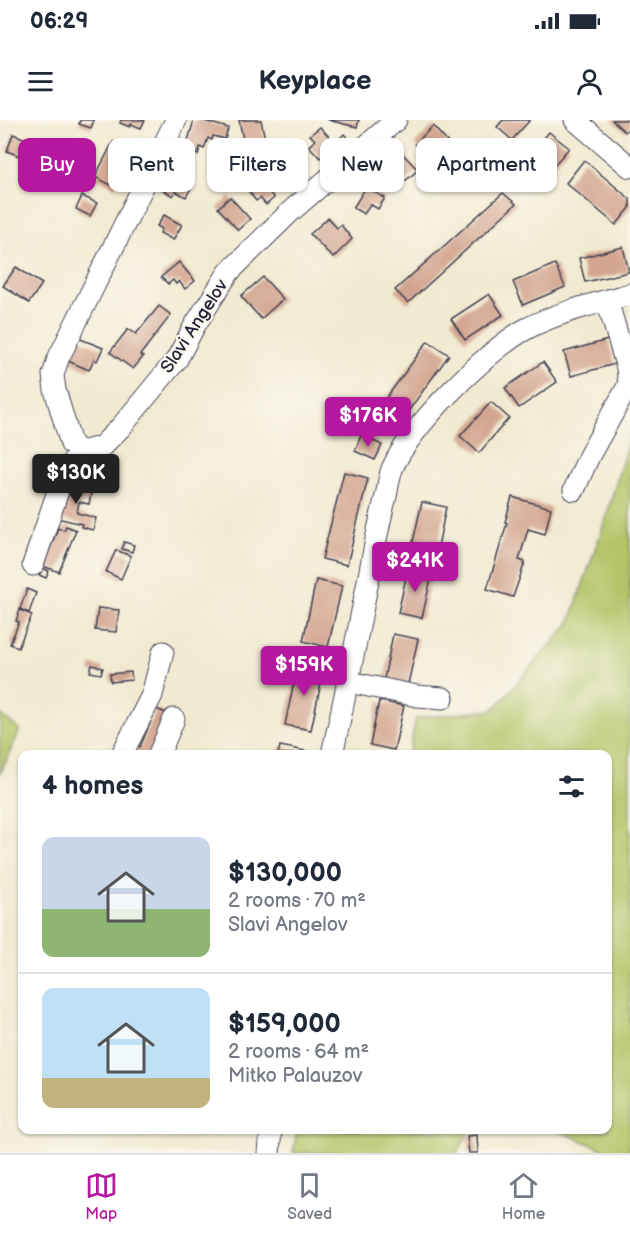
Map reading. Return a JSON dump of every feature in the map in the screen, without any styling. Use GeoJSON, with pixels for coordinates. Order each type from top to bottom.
{"type":"FeatureCollection","features":[{"type":"Feature","properties":{"kind":"street"},"geometry":{"type":"LineString","coordinates":[[33,565],[64,472],[80,452],[71,444],[55,390],[53,375],[58,359],[176,120]]}},
{"type":"Feature","properties":{"kind":"street","name":"Slavi Angelov"},"geometry":{"type":"LineString","coordinates":[[80,452],[101,447],[122,427],[177,359],[195,325],[229,272],[290,212],[396,120]]}},
{"type":"Feature","properties":{"kind":"street"},"geometry":{"type":"LineString","coordinates":[[575,120],[630,167]]}},
{"type":"Feature","properties":{"kind":"street"},"geometry":{"type":"LineString","coordinates":[[333,750],[349,682],[380,520],[393,469],[405,448],[423,422],[449,394],[497,349],[527,328],[630,294]]}},
{"type":"Feature","properties":{"kind":"street"},"geometry":{"type":"LineString","coordinates":[[574,490],[589,456],[629,384],[627,368],[607,300]]}},
{"type":"Feature","properties":{"kind":"street"},"geometry":{"type":"LineString","coordinates":[[125,750],[153,695],[163,652]]}},
{"type":"Feature","properties":{"kind":"street"},"geometry":{"type":"LineString","coordinates":[[349,682],[417,696],[443,698]]}},
{"type":"Feature","properties":{"kind":"street"},"geometry":{"type":"LineString","coordinates":[[161,750],[174,719]]}},
{"type":"Feature","properties":{"kind":"street"},"geometry":{"type":"LineString","coordinates":[[269,1153],[271,1134]]}},
{"type":"Feature","properties":{"kind":"green space"},"geometry":{"type":"Polygon","coordinates":[[[630,434],[629,1153],[612,1153],[566,1134],[612,1134],[612,750],[410,750],[416,718],[493,710],[569,624],[606,518],[630,434]]]}},
{"type":"Feature","properties":{"kind":"green space"},"geometry":{"type":"Polygon","coordinates":[[[0,714],[20,730],[0,774],[0,714]]]}},
{"type":"Feature","properties":{"kind":"green space"},"geometry":{"type":"Polygon","coordinates":[[[296,1134],[467,1134],[458,1153],[293,1153],[296,1134]]]}},
{"type":"Feature","properties":{"kind":"building"},"geometry":{"type":"Polygon","coordinates":[[[80,120],[94,120],[91,128],[79,124],[80,120]]]}},
{"type":"Feature","properties":{"kind":"building"},"geometry":{"type":"Polygon","coordinates":[[[121,120],[145,120],[141,128],[120,123],[121,120]]]}},
{"type":"Feature","properties":{"kind":"building"},"geometry":{"type":"Polygon","coordinates":[[[194,120],[228,128],[225,138],[213,136],[207,138],[204,149],[200,147],[198,155],[195,154],[195,138],[189,138],[194,120]]]}},
{"type":"Feature","properties":{"kind":"building"},"geometry":{"type":"Polygon","coordinates":[[[239,120],[261,120],[265,138],[243,138],[239,120]]]}},
{"type":"Feature","properties":{"kind":"building"},"geometry":{"type":"Polygon","coordinates":[[[328,120],[359,120],[357,127],[328,120]]]}},
{"type":"Feature","properties":{"kind":"building"},"geometry":{"type":"Polygon","coordinates":[[[503,120],[530,120],[514,138],[510,138],[497,127],[503,120]]]}},
{"type":"Feature","properties":{"kind":"building"},"geometry":{"type":"Polygon","coordinates":[[[612,120],[630,120],[630,127],[625,132],[612,120]]]}},
{"type":"Feature","properties":{"kind":"building"},"geometry":{"type":"Polygon","coordinates":[[[433,126],[444,138],[421,138],[433,126]]]}},
{"type":"Feature","properties":{"kind":"building"},"geometry":{"type":"Polygon","coordinates":[[[320,127],[330,138],[320,138],[320,158],[309,146],[315,140],[310,135],[320,127]]]}},
{"type":"Feature","properties":{"kind":"building"},"geometry":{"type":"Polygon","coordinates":[[[549,132],[556,138],[544,138],[549,132]]]}},
{"type":"Feature","properties":{"kind":"building"},"geometry":{"type":"Polygon","coordinates":[[[13,134],[23,138],[18,138],[18,156],[7,151],[13,134]]]}},
{"type":"Feature","properties":{"kind":"building"},"geometry":{"type":"Polygon","coordinates":[[[557,138],[569,148],[557,162],[557,138]]]}},
{"type":"Feature","properties":{"kind":"building"},"geometry":{"type":"Polygon","coordinates":[[[108,152],[108,184],[96,178],[108,152]]]}},
{"type":"Feature","properties":{"kind":"building"},"geometry":{"type":"Polygon","coordinates":[[[404,155],[416,168],[416,172],[404,182],[404,155]]]}},
{"type":"Feature","properties":{"kind":"building"},"geometry":{"type":"Polygon","coordinates":[[[584,160],[630,199],[630,208],[616,225],[566,183],[584,160]]]}},
{"type":"Feature","properties":{"kind":"building"},"geometry":{"type":"Polygon","coordinates":[[[177,192],[189,192],[186,197],[177,192]]]}},
{"type":"Feature","properties":{"kind":"building"},"geometry":{"type":"Polygon","coordinates":[[[249,192],[269,192],[274,198],[266,205],[260,198],[256,201],[249,192]]]}},
{"type":"Feature","properties":{"kind":"building"},"geometry":{"type":"Polygon","coordinates":[[[363,192],[375,192],[385,198],[378,209],[370,204],[364,214],[353,208],[363,192]]]}},
{"type":"Feature","properties":{"kind":"building"},"geometry":{"type":"Polygon","coordinates":[[[503,193],[516,204],[408,303],[395,290],[503,193]]]}},
{"type":"Feature","properties":{"kind":"building"},"geometry":{"type":"Polygon","coordinates":[[[82,196],[97,203],[90,216],[76,209],[82,196]]]}},
{"type":"Feature","properties":{"kind":"building"},"geometry":{"type":"Polygon","coordinates":[[[230,197],[250,219],[238,230],[218,208],[230,197]]]}},
{"type":"Feature","properties":{"kind":"building"},"geometry":{"type":"Polygon","coordinates":[[[164,215],[182,225],[173,240],[160,233],[162,229],[157,226],[164,215]]]}},
{"type":"Feature","properties":{"kind":"building"},"geometry":{"type":"Polygon","coordinates":[[[328,218],[337,228],[341,225],[352,239],[333,258],[310,234],[328,218]]]}},
{"type":"Feature","properties":{"kind":"building"},"geometry":{"type":"Polygon","coordinates":[[[623,247],[629,272],[585,282],[579,258],[623,247]]]}},
{"type":"Feature","properties":{"kind":"building"},"geometry":{"type":"Polygon","coordinates":[[[179,262],[195,281],[185,289],[179,281],[176,284],[173,280],[168,284],[161,277],[179,262]]]}},
{"type":"Feature","properties":{"kind":"building"},"geometry":{"type":"Polygon","coordinates":[[[555,264],[565,287],[523,305],[513,282],[555,264]]]}},
{"type":"Feature","properties":{"kind":"building"},"geometry":{"type":"Polygon","coordinates":[[[16,267],[42,284],[29,303],[3,286],[16,267]]]}},
{"type":"Feature","properties":{"kind":"building"},"geometry":{"type":"Polygon","coordinates":[[[263,277],[283,299],[261,319],[241,296],[263,277]]]}},
{"type":"Feature","properties":{"kind":"building"},"geometry":{"type":"Polygon","coordinates":[[[489,294],[503,315],[465,340],[451,319],[489,294]]]}},
{"type":"Feature","properties":{"kind":"building"},"geometry":{"type":"Polygon","coordinates":[[[159,306],[171,315],[140,355],[143,357],[133,369],[110,352],[128,329],[136,334],[159,306]]]}},
{"type":"Feature","properties":{"kind":"building"},"geometry":{"type":"Polygon","coordinates":[[[78,338],[103,348],[97,361],[94,359],[89,370],[68,361],[78,338]]]}},
{"type":"Feature","properties":{"kind":"building"},"geometry":{"type":"Polygon","coordinates":[[[608,340],[615,364],[571,376],[564,352],[608,340]]]}},
{"type":"Feature","properties":{"kind":"building"},"geometry":{"type":"Polygon","coordinates":[[[428,341],[449,355],[396,428],[375,413],[428,341]]]}},
{"type":"Feature","properties":{"kind":"building"},"geometry":{"type":"Polygon","coordinates":[[[543,362],[557,382],[519,408],[505,388],[543,362]]]}},
{"type":"Feature","properties":{"kind":"building"},"geometry":{"type":"Polygon","coordinates":[[[491,402],[509,418],[479,453],[460,436],[491,402]]]}},
{"type":"Feature","properties":{"kind":"building"},"geometry":{"type":"Polygon","coordinates":[[[361,435],[382,445],[375,460],[355,451],[361,435]]]}},
{"type":"Feature","properties":{"kind":"building"},"geometry":{"type":"Polygon","coordinates":[[[344,472],[368,478],[347,565],[322,559],[344,472]]]}},
{"type":"Feature","properties":{"kind":"building"},"geometry":{"type":"Polygon","coordinates":[[[79,482],[93,484],[89,504],[79,502],[77,513],[96,518],[93,530],[81,527],[82,524],[57,518],[64,486],[77,489],[79,482]]]}},
{"type":"Feature","properties":{"kind":"building"},"geometry":{"type":"Polygon","coordinates":[[[512,497],[551,508],[545,534],[528,529],[519,560],[525,562],[513,597],[487,589],[507,523],[505,522],[512,497]]]}},
{"type":"Feature","properties":{"kind":"building"},"geometry":{"type":"Polygon","coordinates":[[[422,502],[446,507],[437,552],[412,546],[422,502]]]}},
{"type":"Feature","properties":{"kind":"building"},"geometry":{"type":"Polygon","coordinates":[[[66,526],[76,530],[59,572],[43,566],[58,528],[64,530],[66,526]]]}},
{"type":"Feature","properties":{"kind":"building"},"geometry":{"type":"Polygon","coordinates":[[[124,542],[134,545],[132,552],[122,549],[124,542]]]}},
{"type":"Feature","properties":{"kind":"building"},"geometry":{"type":"Polygon","coordinates":[[[116,550],[131,556],[121,579],[106,572],[116,550]]]}},
{"type":"Feature","properties":{"kind":"building"},"geometry":{"type":"Polygon","coordinates":[[[40,567],[49,571],[46,578],[37,574],[40,567]]]}},
{"type":"Feature","properties":{"kind":"building"},"geometry":{"type":"Polygon","coordinates":[[[408,568],[432,574],[422,618],[398,613],[408,568]]]}},
{"type":"Feature","properties":{"kind":"building"},"geometry":{"type":"Polygon","coordinates":[[[316,580],[342,586],[328,647],[303,641],[316,580]]]}},
{"type":"Feature","properties":{"kind":"building"},"geometry":{"type":"Polygon","coordinates":[[[27,589],[36,593],[29,613],[20,609],[27,589]]]}},
{"type":"Feature","properties":{"kind":"building"},"geometry":{"type":"Polygon","coordinates":[[[98,608],[119,610],[116,632],[95,630],[98,608]]]}},
{"type":"Feature","properties":{"kind":"building"},"geometry":{"type":"Polygon","coordinates":[[[20,610],[32,615],[18,648],[10,644],[19,622],[16,621],[20,610]]]}},
{"type":"Feature","properties":{"kind":"building"},"geometry":{"type":"Polygon","coordinates":[[[393,634],[418,639],[408,684],[384,679],[393,634]]]}},
{"type":"Feature","properties":{"kind":"building"},"geometry":{"type":"Polygon","coordinates":[[[298,663],[324,669],[311,730],[285,725],[298,663]]]}},
{"type":"Feature","properties":{"kind":"building"},"geometry":{"type":"Polygon","coordinates":[[[92,665],[103,668],[101,674],[90,672],[92,665]]]}},
{"type":"Feature","properties":{"kind":"building"},"geometry":{"type":"Polygon","coordinates":[[[131,672],[132,680],[111,682],[110,674],[131,672]]]}},
{"type":"Feature","properties":{"kind":"building"},"geometry":{"type":"Polygon","coordinates":[[[379,701],[404,706],[394,750],[370,745],[379,701]]]}},
{"type":"Feature","properties":{"kind":"building"},"geometry":{"type":"Polygon","coordinates":[[[156,709],[172,715],[158,750],[134,750],[136,745],[140,747],[156,709]]]}},
{"type":"Feature","properties":{"kind":"building"},"geometry":{"type":"Polygon","coordinates":[[[280,746],[301,750],[279,750],[280,746]]]}},
{"type":"Feature","properties":{"kind":"building"},"geometry":{"type":"Polygon","coordinates":[[[477,1135],[478,1153],[469,1153],[467,1136],[477,1135]]]}}]}
